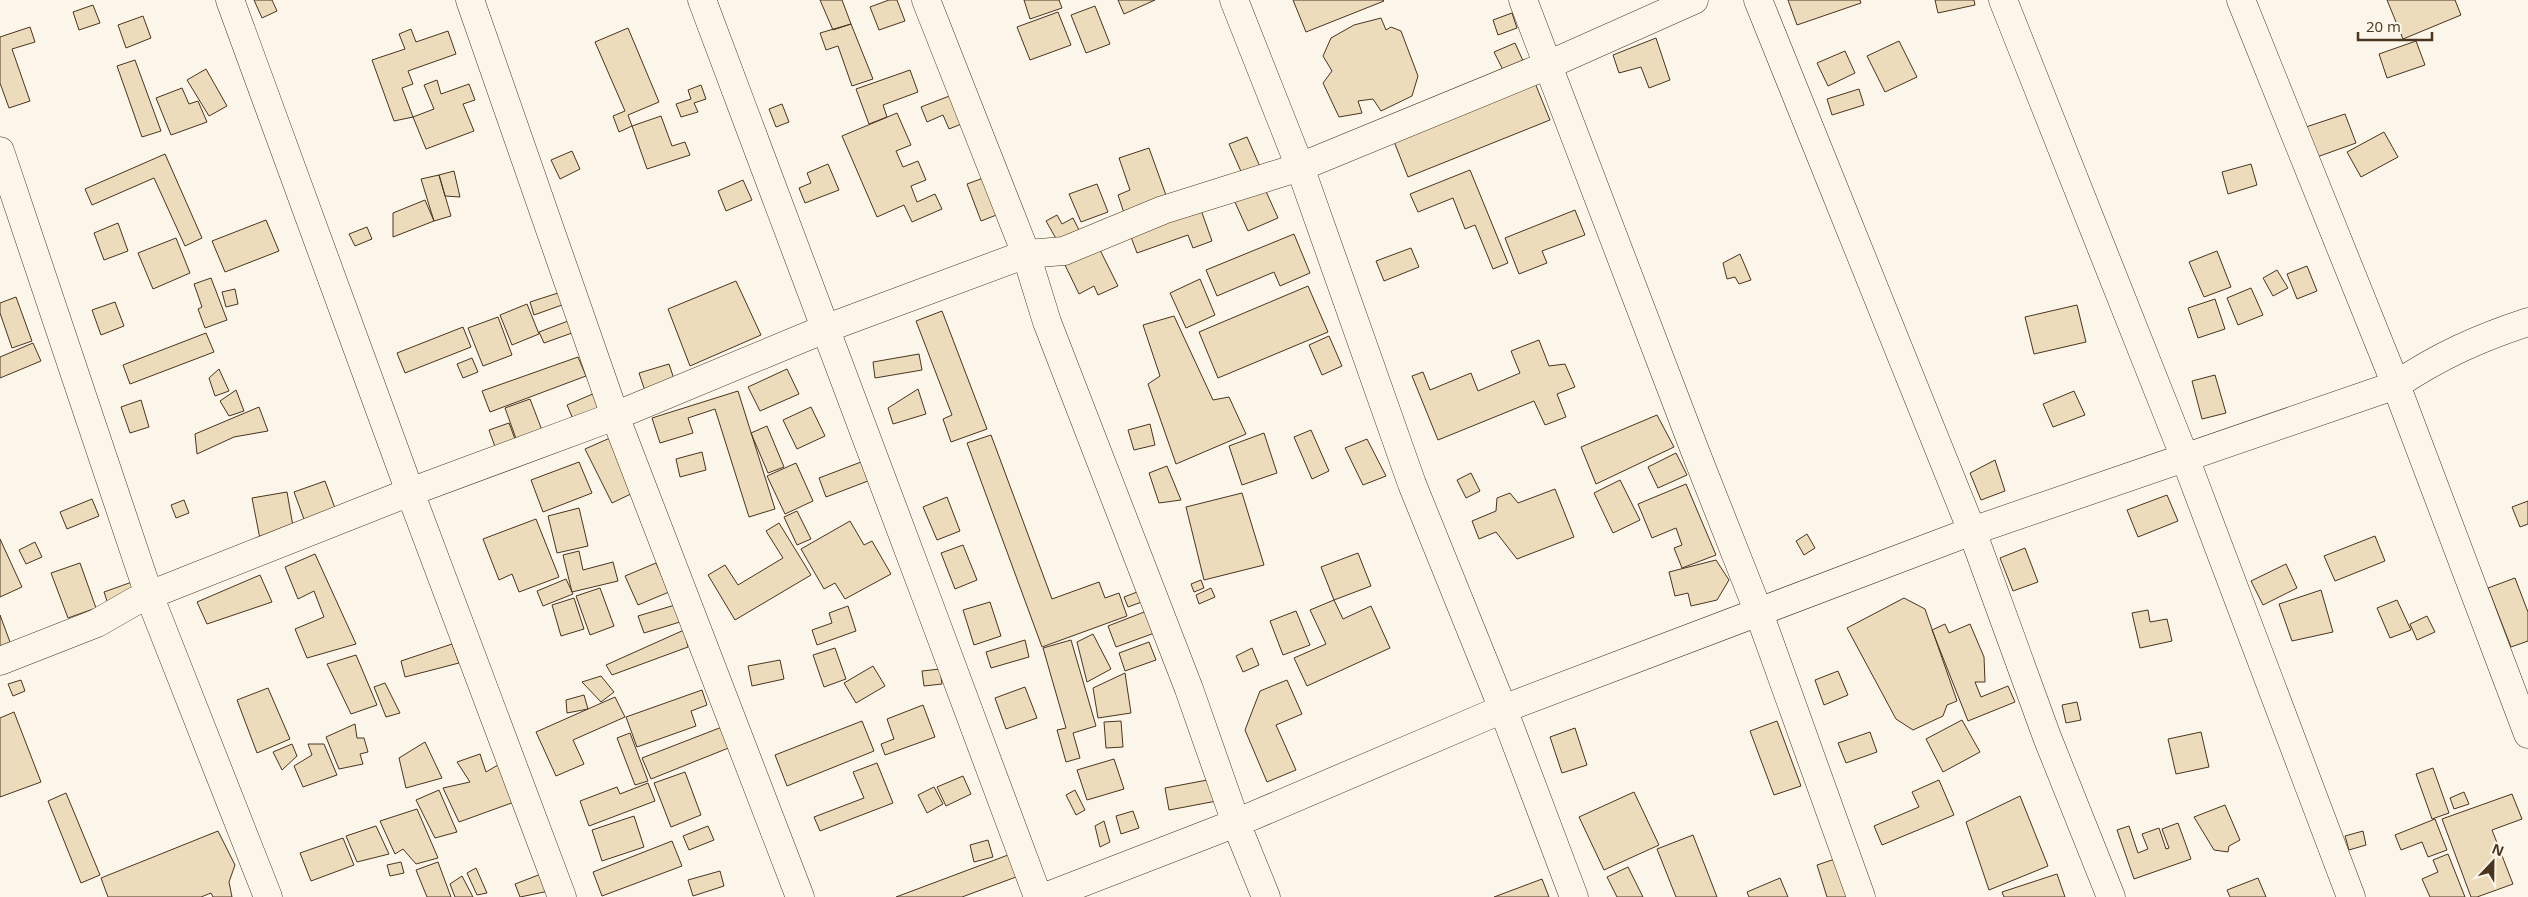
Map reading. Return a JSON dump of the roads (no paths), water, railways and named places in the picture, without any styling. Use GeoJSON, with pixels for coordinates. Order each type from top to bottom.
{"type":"FeatureCollection","features":[{"type":"Feature","properties":{"kind":"street"},"geometry":{"type":"LineString","coordinates":[[230,0],[410,492],[562,897]]}},
{"type":"Feature","properties":{"kind":"street"},"geometry":{"type":"LineString","coordinates":[[470,0],[615,416],[800,897]]}},
{"type":"Feature","properties":{"kind":"street"},"geometry":{"type":"LineString","coordinates":[[702,0],[827,328],[886,493],[1038,897]]}},
{"type":"Feature","properties":{"kind":"street"},"geometry":{"type":"LineString","coordinates":[[926,0],[1026,254],[1047,322],[1189,689],[1236,823],[1266,897]]}},
{"type":"Feature","properties":{"kind":"street"},"geometry":{"type":"LineString","coordinates":[[1234,0],[1300,167],[1412,484],[1502,709],[1574,897]]}},
{"type":"Feature","properties":{"kind":"street"},"geometry":{"type":"LineString","coordinates":[[1523,0],[1759,613],[1861,897]]}},
{"type":"Feature","properties":{"kind":"street"},"geometry":{"type":"LineString","coordinates":[[0,661],[97,622],[149,595],[410,492],[615,416],[827,328],[1026,254],[1064,251],[1163,210],[1300,167],[1548,66],[1694,0]]}},
{"type":"Feature","properties":{"kind":"street"},"geometry":{"type":"LineString","coordinates":[[1758,0],[1972,531],[2047,737],[2111,897]]}},
{"type":"Feature","properties":{"kind":"street"},"geometry":{"type":"LineString","coordinates":[[2003,0],[2185,458],[2351,897]]}},
{"type":"Feature","properties":{"kind":"street"},"geometry":{"type":"LineString","coordinates":[[2241,0],[2396,384],[2528,734]]}},
{"type":"Feature","properties":{"kind":"street"},"geometry":{"type":"LineString","coordinates":[[0,151],[149,595],[268,897]]}},
{"type":"Feature","properties":{"kind":"street"},"geometry":{"type":"LineString","coordinates":[[1046,897],[1236,823],[1502,709],[1972,531],[2396,384],[2433,360],[2484,336],[2528,322]]}}]}
